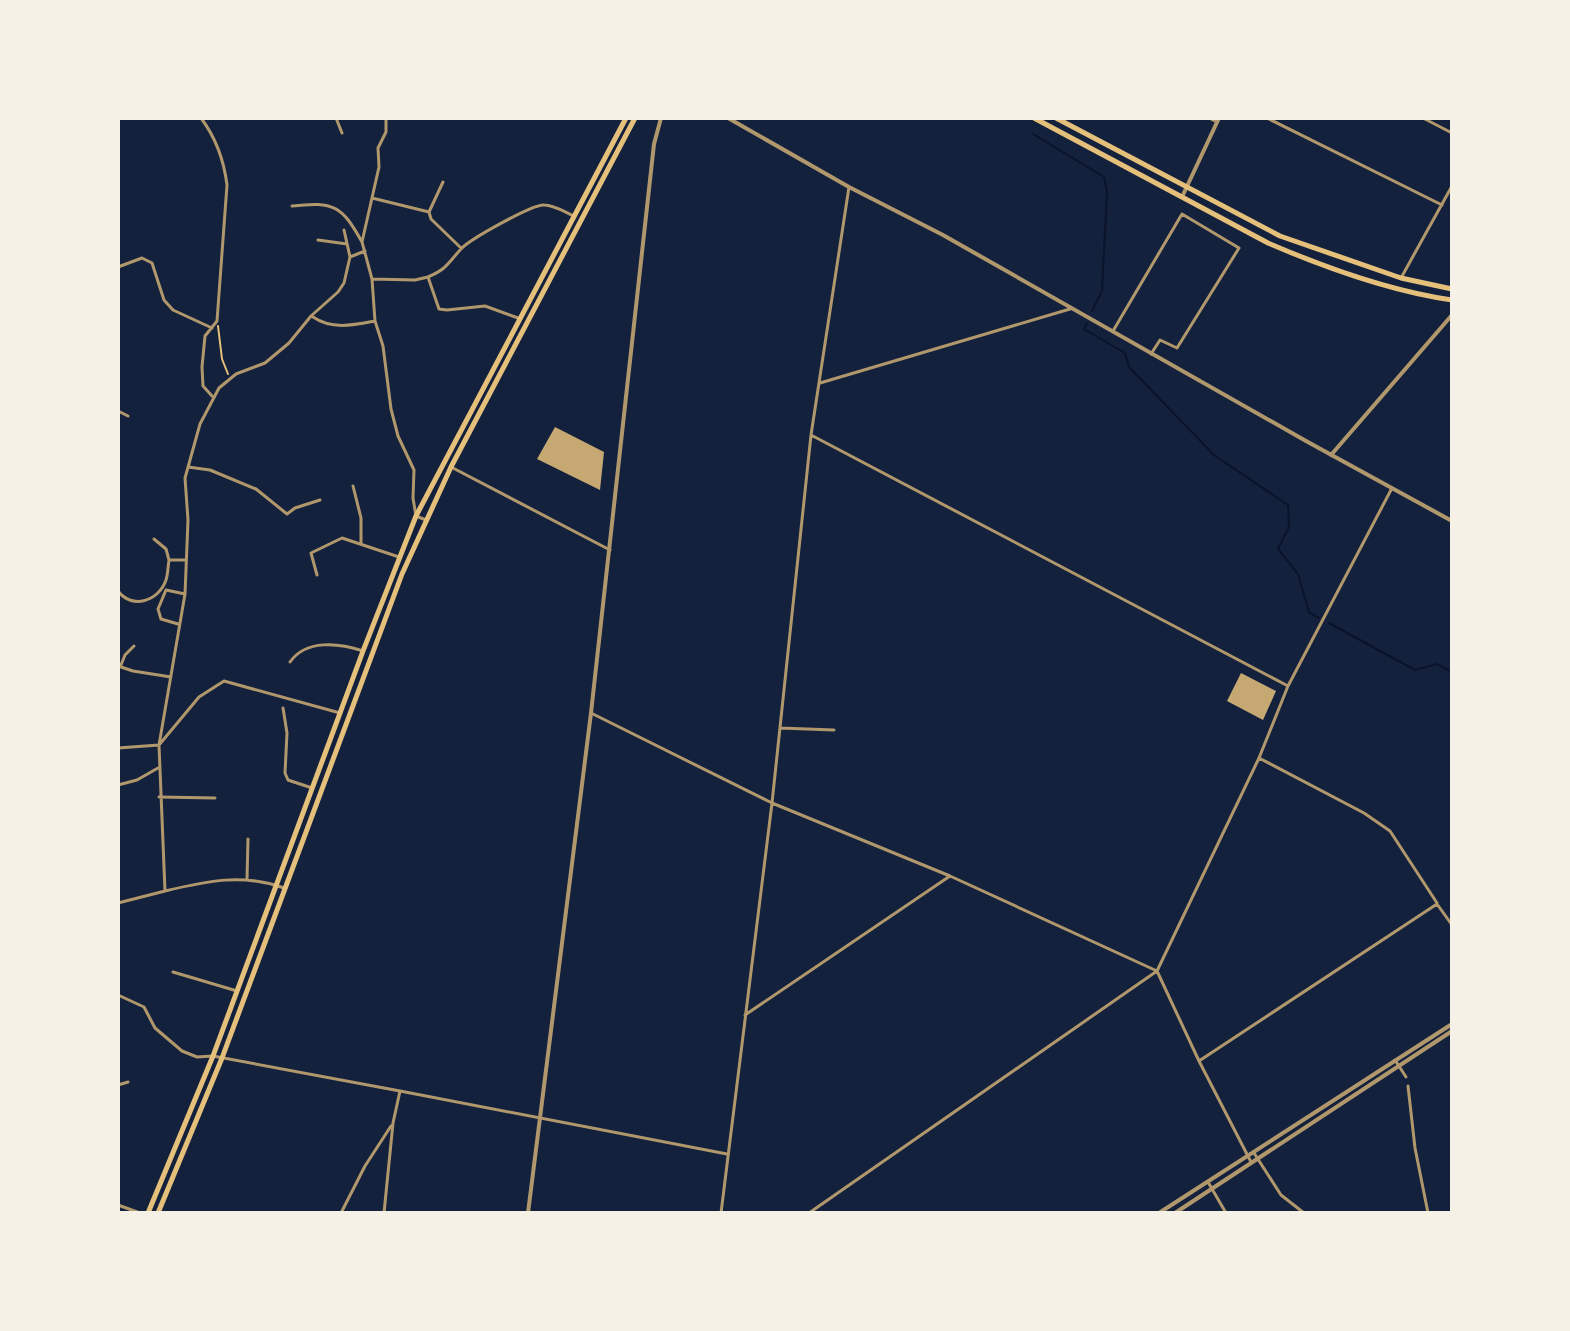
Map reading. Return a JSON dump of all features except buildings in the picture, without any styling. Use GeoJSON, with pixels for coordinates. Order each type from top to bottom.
{"type":"FeatureCollection","features":[{"type":"Feature","properties":{"kind":"main road"},"geometry":{"type":"LineString","coordinates":[[148,1213],[213,1056],[416,516],[626,118]]}},
{"type":"Feature","properties":{"kind":"main road"},"geometry":{"type":"LineString","coordinates":[[158,1213],[222,1058],[402,574],[451,467],[635,118]]}},
{"type":"Feature","properties":{"kind":"main road"},"geometry":{"type":"LineString","coordinates":[[1034,118],[1248,232],[1309,260],[1403,290],[1452,300]]}},
{"type":"Feature","properties":{"kind":"main road"},"geometry":{"type":"LineString","coordinates":[[1056,118],[1280,236],[1401,278],[1452,289]]}},
{"type":"Feature","properties":{"kind":"main road"},"geometry":{"type":"LineString","coordinates":[[1248,232],[1254,223]]}},
{"type":"Feature","properties":{"kind":"main road"},"geometry":{"type":"LineString","coordinates":[[539,282],[547,286]]}},
{"type":"Feature","properties":{"kind":"street"},"geometry":{"type":"LineString","coordinates":[[202,118],[215,141],[227,185],[217,321],[205,336],[202,367],[203,386],[213,397]]}},
{"type":"Feature","properties":{"kind":"street"},"geometry":{"type":"LineString","coordinates":[[336,118],[342,133]]}},
{"type":"Feature","properties":{"kind":"street"},"geometry":{"type":"LineString","coordinates":[[362,242],[379,167],[378,148],[386,132],[386,118]]}},
{"type":"Feature","properties":{"kind":"street"},"geometry":{"type":"LineString","coordinates":[[528,1213],[591,713],[654,144],[661,118]]}},
{"type":"Feature","properties":{"kind":"street"},"geometry":{"type":"LineString","coordinates":[[728,118],[1452,521]]}},
{"type":"Feature","properties":{"kind":"street"},"geometry":{"type":"LineString","coordinates":[[1182,197],[1218,120],[1209,118]]}},
{"type":"Feature","properties":{"kind":"street"},"geometry":{"type":"LineString","coordinates":[[1267,118],[1442,205]]}},
{"type":"Feature","properties":{"kind":"street"},"geometry":{"type":"LineString","coordinates":[[1423,118],[1452,133]]}},
{"type":"Feature","properties":{"kind":"street"},"geometry":{"type":"LineString","coordinates":[[443,182],[429,212],[431,219],[461,248]]}},
{"type":"Feature","properties":{"kind":"street"},"geometry":{"type":"LineString","coordinates":[[1401,278],[1452,186]]}},
{"type":"Feature","properties":{"kind":"street"},"geometry":{"type":"LineString","coordinates":[[721,1213],[772,803],[811,435],[849,187]]}},
{"type":"Feature","properties":{"kind":"street"},"geometry":{"type":"LineString","coordinates":[[372,198],[429,212]]}},
{"type":"Feature","properties":{"kind":"street"},"geometry":{"type":"LineString","coordinates":[[292,206],[328,204],[347,215],[362,242],[372,279],[375,321],[383,346],[394,423],[414,470],[416,516],[426,521]]}},
{"type":"Feature","properties":{"kind":"street"},"geometry":{"type":"LineString","coordinates":[[372,279],[415,280],[444,270],[461,248],[531,207],[545,205],[574,216]]}},
{"type":"Feature","properties":{"kind":"street"},"geometry":{"type":"LineString","coordinates":[[1113,331],[1182,214],[1239,248],[1177,348],[1160,340],[1151,354]]}},
{"type":"Feature","properties":{"kind":"street"},"geometry":{"type":"LineString","coordinates":[[165,891],[159,745],[185,594],[188,520],[185,478],[200,424],[219,388],[230,379],[265,363],[289,343],[344,283],[350,257],[344,230]]}},
{"type":"Feature","properties":{"kind":"street"},"geometry":{"type":"LineString","coordinates":[[318,240],[347,244]]}},
{"type":"Feature","properties":{"kind":"street"},"geometry":{"type":"LineString","coordinates":[[350,257],[365,251]]}},
{"type":"Feature","properties":{"kind":"street"},"geometry":{"type":"LineString","coordinates":[[118,267],[142,258],[152,263],[164,300],[173,310],[213,329]]}},
{"type":"Feature","properties":{"kind":"street"},"geometry":{"type":"LineString","coordinates":[[428,277],[439,309],[485,306],[520,318]]}},
{"type":"Feature","properties":{"kind":"street"},"geometry":{"type":"LineString","coordinates":[[819,383],[1074,308]]}},
{"type":"Feature","properties":{"kind":"street"},"geometry":{"type":"LineString","coordinates":[[1331,455],[1452,315]]}},
{"type":"Feature","properties":{"kind":"street"},"geometry":{"type":"LineString","coordinates":[[311,316],[319,321],[351,326],[375,321]]}},
{"type":"Feature","properties":{"kind":"street"},"geometry":{"type":"LineString","coordinates":[[118,411],[128,416]]}},
{"type":"Feature","properties":{"kind":"street"},"geometry":{"type":"LineString","coordinates":[[811,435],[1288,686]]}},
{"type":"Feature","properties":{"kind":"street"},"geometry":{"type":"LineString","coordinates":[[188,467],[210,470],[256,489],[287,514],[320,500]]}},
{"type":"Feature","properties":{"kind":"street"},"geometry":{"type":"LineString","coordinates":[[451,467],[610,550]]}},
{"type":"Feature","properties":{"kind":"street"},"geometry":{"type":"LineString","coordinates":[[353,486],[361,518],[361,543]]}},
{"type":"Feature","properties":{"kind":"street"},"geometry":{"type":"LineString","coordinates":[[809,1213],[1157,971],[1259,758],[1288,686],[1392,488]]}},
{"type":"Feature","properties":{"kind":"street"},"geometry":{"type":"LineString","coordinates":[[317,575],[311,553],[342,538],[399,557]]}},
{"type":"Feature","properties":{"kind":"street"},"geometry":{"type":"LineString","coordinates":[[118,591],[132,602],[147,601],[156,595],[166,580],[169,560],[166,549],[154,539]]}},
{"type":"Feature","properties":{"kind":"street"},"geometry":{"type":"LineString","coordinates":[[169,560],[186,560]]}},
{"type":"Feature","properties":{"kind":"street"},"geometry":{"type":"LineString","coordinates":[[179,624],[161,619],[158,609],[166,590],[185,594]]}},
{"type":"Feature","properties":{"kind":"street"},"geometry":{"type":"LineString","coordinates":[[290,662],[295,654],[317,645],[349,646],[363,651]]}},
{"type":"Feature","properties":{"kind":"street"},"geometry":{"type":"LineString","coordinates":[[134,646],[119,666],[171,677]]}},
{"type":"Feature","properties":{"kind":"street"},"geometry":{"type":"LineString","coordinates":[[118,748],[159,745],[199,697],[224,681],[340,713]]}},
{"type":"Feature","properties":{"kind":"street"},"geometry":{"type":"LineString","coordinates":[[283,708],[287,733],[285,773],[288,780],[312,788]]}},
{"type":"Feature","properties":{"kind":"street"},"geometry":{"type":"LineString","coordinates":[[591,713],[772,803],[950,876],[1157,971],[1249,1160]]}},
{"type":"Feature","properties":{"kind":"street"},"geometry":{"type":"LineString","coordinates":[[780,728],[834,730]]}},
{"type":"Feature","properties":{"kind":"street"},"geometry":{"type":"LineString","coordinates":[[1259,758],[1364,813],[1390,831],[1452,925]]}},
{"type":"Feature","properties":{"kind":"street"},"geometry":{"type":"LineString","coordinates":[[118,785],[137,780],[158,768]]}},
{"type":"Feature","properties":{"kind":"street"},"geometry":{"type":"LineString","coordinates":[[159,797],[215,798]]}},
{"type":"Feature","properties":{"kind":"street"},"geometry":{"type":"LineString","coordinates":[[247,879],[248,839]]}},
{"type":"Feature","properties":{"kind":"street"},"geometry":{"type":"LineString","coordinates":[[745,1015],[950,876]]}},
{"type":"Feature","properties":{"kind":"street"},"geometry":{"type":"LineString","coordinates":[[118,903],[214,880],[247,879],[284,888]]}},
{"type":"Feature","properties":{"kind":"street"},"geometry":{"type":"LineString","coordinates":[[1199,1061],[1437,904]]}},
{"type":"Feature","properties":{"kind":"street"},"geometry":{"type":"LineString","coordinates":[[173,972],[237,991]]}},
{"type":"Feature","properties":{"kind":"street"},"geometry":{"type":"LineString","coordinates":[[118,995],[144,1007],[155,1028],[182,1051],[197,1057],[213,1056],[727,1154]]}},
{"type":"Feature","properties":{"kind":"street"},"geometry":{"type":"LineString","coordinates":[[1175,1213],[1452,1024]]}},
{"type":"Feature","properties":{"kind":"street"},"geometry":{"type":"LineString","coordinates":[[1301,1125],[1313,1114],[1452,1031]]}},
{"type":"Feature","properties":{"kind":"street"},"geometry":{"type":"LineString","coordinates":[[1397,1062],[1406,1077]]}},
{"type":"Feature","properties":{"kind":"street"},"geometry":{"type":"LineString","coordinates":[[118,1085],[128,1082]]}},
{"type":"Feature","properties":{"kind":"street"},"geometry":{"type":"LineString","coordinates":[[1408,1086],[1415,1148],[1428,1213]]}},
{"type":"Feature","properties":{"kind":"street"},"geometry":{"type":"LineString","coordinates":[[384,1213],[393,1123],[400,1091]]}},
{"type":"Feature","properties":{"kind":"street"},"geometry":{"type":"LineString","coordinates":[[341,1213],[365,1166],[393,1123]]}},
{"type":"Feature","properties":{"kind":"street"},"geometry":{"type":"LineString","coordinates":[[1256,1155],[1281,1195],[1304,1213]]}},
{"type":"Feature","properties":{"kind":"street"},"geometry":{"type":"LineString","coordinates":[[1159,1213],[1249,1160]]}},
{"type":"Feature","properties":{"kind":"street"},"geometry":{"type":"LineString","coordinates":[[1208,1182],[1226,1213]]}},
{"type":"Feature","properties":{"kind":"street"},"geometry":{"type":"LineString","coordinates":[[118,1205],[140,1213]]}},
{"type":"Feature","properties":{"kind":"path"},"geometry":{"type":"LineString","coordinates":[[217,321],[222,359],[230,379]]}},
{"type":"Feature","properties":{"kind":"waterway"},"geometry":{"type":"LineString","coordinates":[[1033,134],[1104,177],[1107,192],[1102,291],[1092,311]]}},
{"type":"Feature","properties":{"kind":"waterway"},"geometry":{"type":"LineString","coordinates":[[1087,323],[1084,329],[1125,353],[1129,367],[1214,455],[1288,505],[1289,527],[1278,549],[1298,574],[1309,612],[1319,618]]}},
{"type":"Feature","properties":{"kind":"waterway"},"geometry":{"type":"LineString","coordinates":[[1329,623],[1415,670],[1437,664],[1452,672]]}}]}
